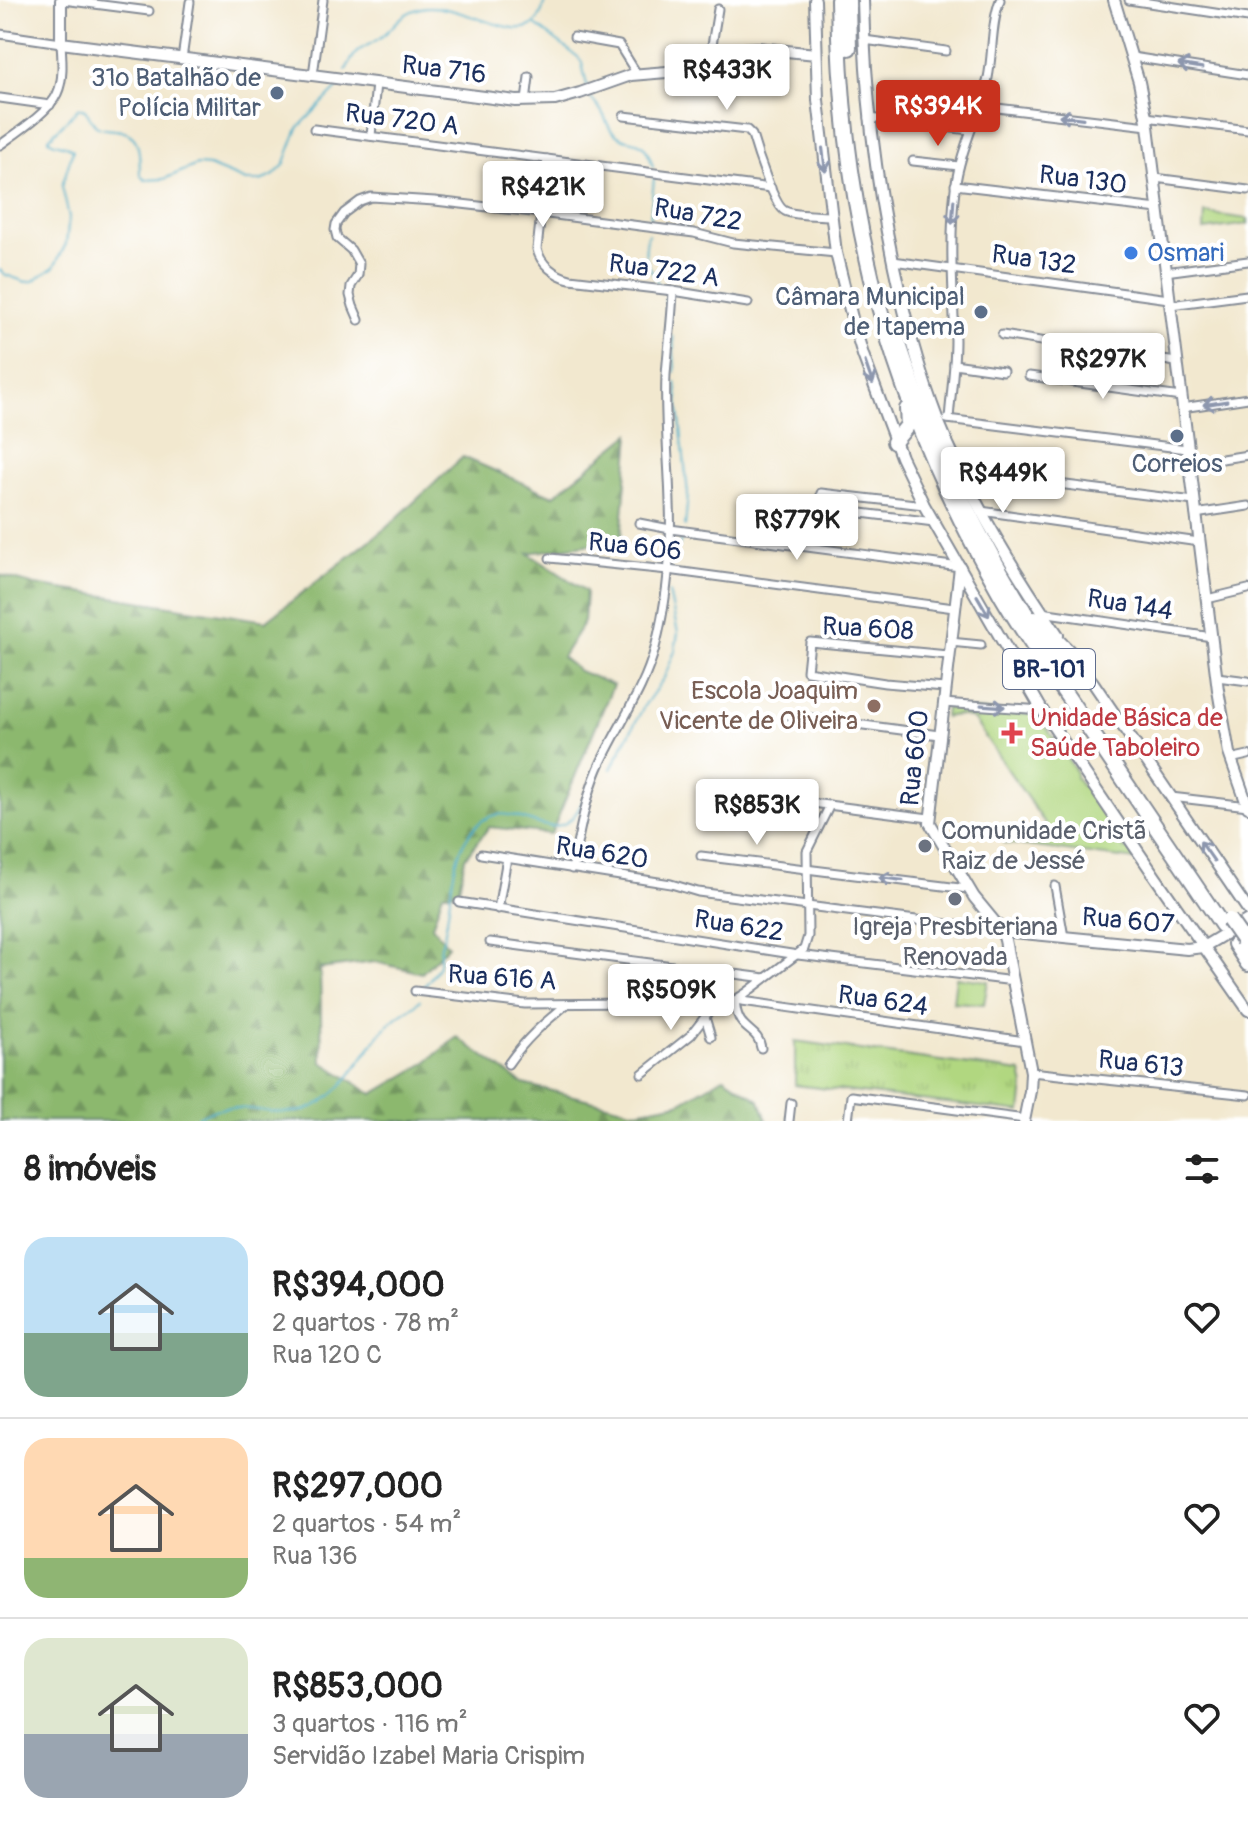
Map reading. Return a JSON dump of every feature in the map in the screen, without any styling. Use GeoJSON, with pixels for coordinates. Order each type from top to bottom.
{"type":"FeatureCollection","features":[{"type":"Feature","properties":{"kind":"highway","name":"BR-101"},"geometry":{"type":"LineString","coordinates":[[838,0],[845,128],[856,205],[875,296],[907,396],[945,487],[1001,595],[1242,944],[1248,964]]}},
{"type":"Feature","properties":{"kind":"highway","name":"BR-101"},"geometry":{"type":"LineString","coordinates":[[848,0],[849,64],[867,213],[900,347],[939,451],[971,520],[1038,635],[1226,923]]}},
{"type":"Feature","properties":{"kind":"highway"},"geometry":{"type":"LineString","coordinates":[[894,442],[908,425],[907,396]]}},
{"type":"Feature","properties":{"kind":"highway"},"geometry":{"type":"LineString","coordinates":[[993,560],[1038,623],[1073,657]]}},
{"type":"Feature","properties":{"kind":"main road"},"geometry":{"type":"LineString","coordinates":[[61,43],[62,0]]}},
{"type":"Feature","properties":{"kind":"main road"},"geometry":{"type":"LineString","coordinates":[[815,0],[819,112],[836,253],[852,318],[894,442],[924,505],[1042,710],[1248,1010]]}},
{"type":"Feature","properties":{"kind":"main road"},"geometry":{"type":"LineString","coordinates":[[863,0],[869,118],[893,261],[912,341],[961,471],[1014,570],[1041,612],[1248,910]]}},
{"type":"Feature","properties":{"kind":"main road"},"geometry":{"type":"LineString","coordinates":[[1114,0],[1132,57],[1147,122],[1217,677],[1230,759],[1248,807]]}},
{"type":"Feature","properties":{"kind":"main road","name":"Rua 716"},"geometry":{"type":"LineString","coordinates":[[61,43],[526,101],[565,98],[621,77],[686,71],[738,50],[752,48],[816,54]]}},
{"type":"Feature","properties":{"kind":"main road","name":"Rua 600"},"geometry":{"type":"LineString","coordinates":[[960,567],[929,818],[968,889],[1002,931],[1005,940],[1031,1072],[1025,1120]]}},
{"type":"Feature","properties":{"kind":"main road"},"geometry":{"type":"LineString","coordinates":[[1203,947],[1248,920]]}},
{"type":"Feature","properties":{"kind":"main road","name":"Rua 607"},"geometry":{"type":"LineString","coordinates":[[1002,931],[1169,948],[1203,947]]}},
{"type":"Feature","properties":{"kind":"street"},"geometry":{"type":"LineString","coordinates":[[62,0],[149,11]]}},
{"type":"Feature","properties":{"kind":"street"},"geometry":{"type":"LineString","coordinates":[[313,75],[323,0]]}},
{"type":"Feature","properties":{"kind":"street"},"geometry":{"type":"LineString","coordinates":[[809,0],[815,0]]}},
{"type":"Feature","properties":{"kind":"street"},"geometry":{"type":"LineString","coordinates":[[1000,0],[988,74],[955,185],[951,269],[954,364],[943,418],[1187,449]]}},
{"type":"Feature","properties":{"kind":"street"},"geometry":{"type":"LineString","coordinates":[[1129,0],[1248,18]]}},
{"type":"Feature","properties":{"kind":"street"},"geometry":{"type":"LineString","coordinates":[[182,59],[190,2]]}},
{"type":"Feature","properties":{"kind":"street"},"geometry":{"type":"LineString","coordinates":[[709,63],[718,9]]}},
{"type":"Feature","properties":{"kind":"street"},"geometry":{"type":"LineString","coordinates":[[0,34],[61,43],[57,94],[50,105],[0,145]]}},
{"type":"Feature","properties":{"kind":"street"},"geometry":{"type":"LineString","coordinates":[[574,37],[619,45],[637,74]]}},
{"type":"Feature","properties":{"kind":"street"},"geometry":{"type":"LineString","coordinates":[[864,40],[946,51]]}},
{"type":"Feature","properties":{"kind":"street"},"geometry":{"type":"LineString","coordinates":[[1132,57],[1248,75]]}},
{"type":"Feature","properties":{"kind":"street"},"geometry":{"type":"LineString","coordinates":[[526,101],[529,77]]}},
{"type":"Feature","properties":{"kind":"street"},"geometry":{"type":"LineString","coordinates":[[371,136],[376,83]]}},
{"type":"Feature","properties":{"kind":"street"},"geometry":{"type":"LineString","coordinates":[[896,96],[1248,130]]}},
{"type":"Feature","properties":{"kind":"street"},"geometry":{"type":"LineString","coordinates":[[0,98],[50,105]]}},
{"type":"Feature","properties":{"kind":"street"},"geometry":{"type":"LineString","coordinates":[[624,116],[747,130],[752,135],[778,203],[786,212],[831,216]]}},
{"type":"Feature","properties":{"kind":"street"},"geometry":{"type":"LineString","coordinates":[[869,118],[970,130]]}},
{"type":"Feature","properties":{"kind":"street","name":"Rua 720 A"},"geometry":{"type":"LineString","coordinates":[[314,129],[771,188]]}},
{"type":"Feature","properties":{"kind":"street","name":"Rua 722 A"},"geometry":{"type":"LineString","coordinates":[[547,159],[537,253],[560,276],[748,303]]}},
{"type":"Feature","properties":{"kind":"street"},"geometry":{"type":"LineString","coordinates":[[913,161],[959,166]]}},
{"type":"Feature","properties":{"kind":"street"},"geometry":{"type":"LineString","coordinates":[[1155,178],[1248,190]]}},
{"type":"Feature","properties":{"kind":"street","name":"Rua 130"},"geometry":{"type":"LineString","coordinates":[[955,185],[1158,209]]}},
{"type":"Feature","properties":{"kind":"street","name":"Rua 722"},"geometry":{"type":"LineString","coordinates":[[359,320],[350,295],[359,270],[358,259],[337,238],[335,230],[344,213],[371,197],[540,213],[694,233],[733,243],[836,253]]}},
{"type":"Feature","properties":{"kind":"street","name":"Rua 132"},"geometry":{"type":"LineString","coordinates":[[893,261],[1169,302],[1247,295]]}},
{"type":"Feature","properties":{"kind":"street"},"geometry":{"type":"LineString","coordinates":[[1165,272],[1248,261]]}},
{"type":"Feature","properties":{"kind":"street"},"geometry":{"type":"LineString","coordinates":[[572,869],[589,793],[655,650],[668,570],[670,529],[666,375],[673,291]]}},
{"type":"Feature","properties":{"kind":"street"},"geometry":{"type":"LineString","coordinates":[[1002,335],[1176,362]]}},
{"type":"Feature","properties":{"kind":"street"},"geometry":{"type":"LineString","coordinates":[[954,364],[1003,371]]}},
{"type":"Feature","properties":{"kind":"street"},"geometry":{"type":"LineString","coordinates":[[1029,376],[1182,402],[1248,398]]}},
{"type":"Feature","properties":{"kind":"street"},"geometry":{"type":"LineString","coordinates":[[1189,464],[1248,455]]}},
{"type":"Feature","properties":{"kind":"street"},"geometry":{"type":"LineString","coordinates":[[1010,478],[1194,501]]}},
{"type":"Feature","properties":{"kind":"street"},"geometry":{"type":"LineString","coordinates":[[821,493],[924,505]]}},
{"type":"Feature","properties":{"kind":"street"},"geometry":{"type":"LineString","coordinates":[[1195,514],[1248,506]]}},
{"type":"Feature","properties":{"kind":"street"},"geometry":{"type":"LineString","coordinates":[[829,509],[934,522]]}},
{"type":"Feature","properties":{"kind":"street"},"geometry":{"type":"LineString","coordinates":[[981,511],[1199,542]]}},
{"type":"Feature","properties":{"kind":"street"},"geometry":{"type":"LineString","coordinates":[[639,523],[960,567]]}},
{"type":"Feature","properties":{"kind":"street","name":"Rua 606"},"geometry":{"type":"LineString","coordinates":[[550,558],[668,570],[954,608]]}},
{"type":"Feature","properties":{"kind":"street"},"geometry":{"type":"LineString","coordinates":[[1207,599],[1248,589]]}},
{"type":"Feature","properties":{"kind":"street","name":"Rua 144"},"geometry":{"type":"LineString","coordinates":[[1041,612],[1212,637]]}},
{"type":"Feature","properties":{"kind":"street","name":"Rua 608"},"geometry":{"type":"LineString","coordinates":[[945,688],[807,671],[810,642],[948,655]]}},
{"type":"Feature","properties":{"kind":"street"},"geometry":{"type":"LineString","coordinates":[[950,642],[981,645]]}},
{"type":"Feature","properties":{"kind":"street"},"geometry":{"type":"LineString","coordinates":[[1217,677],[1248,681]]}},
{"type":"Feature","properties":{"kind":"street"},"geometry":{"type":"LineString","coordinates":[[943,703],[1042,710]]}},
{"type":"Feature","properties":{"kind":"street"},"geometry":{"type":"LineString","coordinates":[[788,715],[939,735]]}},
{"type":"Feature","properties":{"kind":"street"},"geometry":{"type":"LineString","coordinates":[[1230,759],[1248,755]]}},
{"type":"Feature","properties":{"kind":"street"},"geometry":{"type":"LineString","coordinates":[[1169,796],[1248,807]]}},
{"type":"Feature","properties":{"kind":"street"},"geometry":{"type":"LineString","coordinates":[[789,800],[929,818]]}},
{"type":"Feature","properties":{"kind":"street"},"geometry":{"type":"LineString","coordinates":[[798,955],[804,949],[808,936],[807,851],[830,805]]}},
{"type":"Feature","properties":{"kind":"street","name":"Rua 620"},"geometry":{"type":"LineString","coordinates":[[481,854],[671,884],[698,892],[1002,931]]}},
{"type":"Feature","properties":{"kind":"street"},"geometry":{"type":"LineString","coordinates":[[701,856],[968,889]]}},
{"type":"Feature","properties":{"kind":"street"},"geometry":{"type":"LineString","coordinates":[[498,909],[507,858]]}},
{"type":"Feature","properties":{"kind":"street"},"geometry":{"type":"LineString","coordinates":[[1055,886],[1064,937]]}},
{"type":"Feature","properties":{"kind":"street","name":"Rua 622"},"geometry":{"type":"LineString","coordinates":[[459,902],[798,955],[1014,981]]}},
{"type":"Feature","properties":{"kind":"street"},"geometry":{"type":"LineString","coordinates":[[490,942],[765,978]]}},
{"type":"Feature","properties":{"kind":"street","name":"Rua 616 A"},"geometry":{"type":"LineString","coordinates":[[415,991],[525,1004],[698,1006],[735,1000],[798,955]]}},
{"type":"Feature","properties":{"kind":"street"},"geometry":{"type":"LineString","coordinates":[[735,1000],[742,1023],[756,1034],[761,1048]]}},
{"type":"Feature","properties":{"kind":"street","name":"Rua 624"},"geometry":{"type":"LineString","coordinates":[[735,1000],[1025,1041]]}},
{"type":"Feature","properties":{"kind":"street"},"geometry":{"type":"LineString","coordinates":[[508,1064],[533,1032],[569,1003]]}},
{"type":"Feature","properties":{"kind":"street"},"geometry":{"type":"LineString","coordinates":[[642,1074],[679,1046],[715,1004]]}},
{"type":"Feature","properties":{"kind":"street"},"geometry":{"type":"LineString","coordinates":[[705,1017],[711,1037]]}},
{"type":"Feature","properties":{"kind":"street","name":"Rua 613"},"geometry":{"type":"LineString","coordinates":[[1031,1072],[1248,1095]]}},
{"type":"Feature","properties":{"kind":"street"},"geometry":{"type":"LineString","coordinates":[[848,1121],[851,1096],[986,1118],[1025,1120]]}},
{"type":"Feature","properties":{"kind":"street"},"geometry":{"type":"LineString","coordinates":[[789,1121],[791,1103]]}},
{"type":"Feature","properties":{"kind":"green space"},"geometry":{"type":"Polygon","coordinates":[[[1205,213],[1248,219],[1248,224],[1204,230],[1205,213]]]}},
{"type":"Feature","properties":{"kind":"green space"},"geometry":{"type":"Polygon","coordinates":[[[630,434],[621,540],[528,553],[586,591],[584,622],[562,657],[579,671],[613,685],[551,834],[489,827],[465,858],[458,893],[443,893],[432,926],[448,946],[422,973],[375,962],[320,969],[322,1062],[373,1094],[424,1064],[457,1037],[523,1084],[636,1111],[679,1103],[724,1077],[760,1101],[767,1121],[0,1121],[0,575],[35,585],[266,621],[386,528],[463,457],[553,496],[630,434]]]}},
{"type":"Feature","properties":{"kind":"green space"},"geometry":{"type":"Polygon","coordinates":[[[946,708],[1038,715],[1076,771],[1082,786],[1088,786],[1124,849],[1129,849],[1136,860],[1005,843],[1045,833],[1046,825],[973,719],[959,715],[945,717],[946,708]]]}},
{"type":"Feature","properties":{"kind":"green space"},"geometry":{"type":"Polygon","coordinates":[[[956,977],[988,981],[984,1004],[953,1002],[956,977]]]}},
{"type":"Feature","properties":{"kind":"green space"},"geometry":{"type":"Polygon","coordinates":[[[795,1041],[1021,1072],[1024,1086],[1021,1112],[795,1085],[795,1041]]]}},
{"type":"Feature","properties":{"kind":"waterway"},"geometry":{"type":"LineString","coordinates":[[346,70],[358,52],[413,10],[435,7],[499,25],[526,28],[537,21],[546,0]]}},
{"type":"Feature","properties":{"kind":"waterway"},"geometry":{"type":"LineString","coordinates":[[534,24],[578,57],[587,86]]}},
{"type":"Feature","properties":{"kind":"waterway"},"geometry":{"type":"LineString","coordinates":[[0,270],[26,282],[33,281],[54,267],[66,244],[69,217],[62,186],[73,150],[49,138],[79,108],[85,110],[96,126],[131,135],[138,145],[140,175],[145,180],[164,179],[197,165],[209,166],[246,181],[260,181],[273,176],[284,165],[298,128],[341,84]]}},
{"type":"Feature","properties":{"kind":"waterway"},"geometry":{"type":"LineString","coordinates":[[591,98],[612,131],[624,139],[640,143],[653,167]]}},
{"type":"Feature","properties":{"kind":"waterway"},"geometry":{"type":"LineString","coordinates":[[650,221],[654,178]]}},
{"type":"Feature","properties":{"kind":"waterway"},"geometry":{"type":"LineString","coordinates":[[648,234],[647,261],[659,285]]}},
{"type":"Feature","properties":{"kind":"waterway"},"geometry":{"type":"LineString","coordinates":[[665,299],[668,311]]}},
{"type":"Feature","properties":{"kind":"waterway"},"geometry":{"type":"LineString","coordinates":[[673,337],[675,372]]}},
{"type":"Feature","properties":{"kind":"waterway"},"geometry":{"type":"LineString","coordinates":[[676,382],[688,494],[685,526]]}},
{"type":"Feature","properties":{"kind":"waterway"},"geometry":{"type":"LineString","coordinates":[[671,565],[682,538]]}},
{"type":"Feature","properties":{"kind":"waterway"},"geometry":{"type":"LineString","coordinates":[[611,769],[644,706],[664,678],[675,651],[678,633],[669,592]]}},
{"type":"Feature","properties":{"kind":"waterway"},"geometry":{"type":"LineString","coordinates":[[424,987],[439,964],[455,867],[466,839],[475,827],[499,814],[557,826],[574,816],[587,792]]}},
{"type":"Feature","properties":{"kind":"waterway"},"geometry":{"type":"LineString","coordinates":[[193,1121],[220,1109],[292,1112],[320,1103],[343,1083],[391,1022],[420,1000]]}},
{"type":"Feature","properties":{"kind":"place","name":"31º Batalhão de Polícia Militar"},"geometry":{"type":"Point","coordinates":[277,93]}},
{"type":"Feature","properties":{"kind":"place","name":"Osmari"},"geometry":{"type":"Point","coordinates":[1131,253]}},
{"type":"Feature","properties":{"kind":"place","name":"Câmara Municipal de Itapema"},"geometry":{"type":"Point","coordinates":[981,312]}},
{"type":"Feature","properties":{"kind":"place","name":"Correios"},"geometry":{"type":"Point","coordinates":[1177,436]}},
{"type":"Feature","properties":{"kind":"place","name":"Escola Joaquim Vicente de Oliveira"},"geometry":{"type":"Point","coordinates":[874,706]}},
{"type":"Feature","properties":{"kind":"place","name":"Unidade Básica de Saúde Taboleiro"},"geometry":{"type":"Point","coordinates":[1012,733]}},
{"type":"Feature","properties":{"kind":"place","name":"Comunidade Cristã Raiz de Jessé"},"geometry":{"type":"Point","coordinates":[925,846]}},
{"type":"Feature","properties":{"kind":"place","name":"Igreja Presbiteriana Renovada"},"geometry":{"type":"Point","coordinates":[955,899]}}]}
